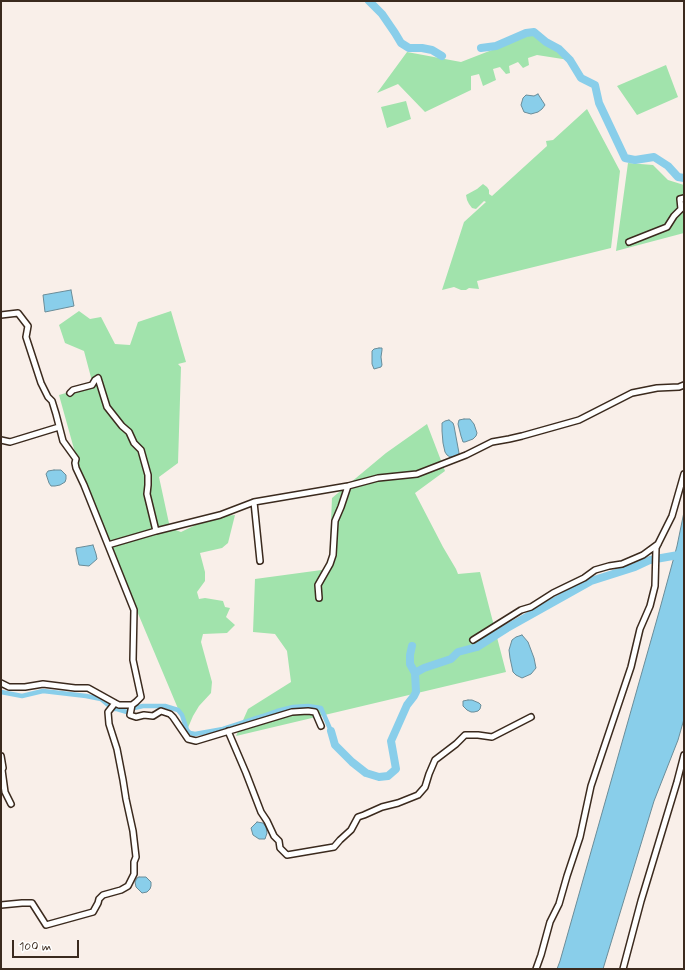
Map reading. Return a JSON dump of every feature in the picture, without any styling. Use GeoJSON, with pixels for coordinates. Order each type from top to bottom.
{"type":"FeatureCollection","features":[{"type":"Feature","properties":{"kind":"street"},"geometry":{"type":"LineString","coordinates":[[630,242],[667,227],[674,216],[681,209],[680,199],[684,198]]}},
{"type":"Feature","properties":{"kind":"street"},"geometry":{"type":"LineString","coordinates":[[1,315],[18,313],[28,326],[26,337],[41,383],[48,397],[52,401],[64,441],[76,459],[76,468],[134,610],[133,660],[141,697],[132,705],[119,705],[88,688],[43,684],[25,687],[9,687],[1,683]]}},
{"type":"Feature","properties":{"kind":"street"},"geometry":{"type":"LineString","coordinates":[[70,393],[73,390],[92,384],[94,380],[98,378],[107,407],[129,432],[134,442],[141,450],[148,474],[147,494],[156,531]]}},
{"type":"Feature","properties":{"kind":"street"},"geometry":{"type":"LineString","coordinates":[[108,545],[156,531],[220,516],[254,502],[348,486],[378,478],[417,474],[466,455],[492,442],[522,436],[579,420],[632,393],[657,388],[679,388],[684,385]]}},
{"type":"Feature","properties":{"kind":"street"},"geometry":{"type":"LineString","coordinates":[[1,440],[10,442],[59,427]]}},
{"type":"Feature","properties":{"kind":"street"},"geometry":{"type":"LineString","coordinates":[[536,969],[550,922],[559,904],[580,838],[591,786],[631,667],[640,629],[650,606],[654,586],[657,546],[672,516],[684,474]]}},
{"type":"Feature","properties":{"kind":"street"},"geometry":{"type":"LineString","coordinates":[[319,598],[318,585],[330,564],[333,555],[335,521],[348,486]]}},
{"type":"Feature","properties":{"kind":"street"},"geometry":{"type":"LineString","coordinates":[[254,502],[260,561]]}},
{"type":"Feature","properties":{"kind":"street"},"geometry":{"type":"LineString","coordinates":[[473,640],[521,610],[531,607],[553,593],[584,578],[595,570],[622,564],[643,555],[657,546]]}},
{"type":"Feature","properties":{"kind":"street"},"geometry":{"type":"LineString","coordinates":[[1,905],[32,903],[46,925],[94,912],[99,899],[103,895],[121,890],[128,886],[134,874],[136,857],[134,831],[126,799],[117,749],[109,724],[108,712],[115,703]]}},
{"type":"Feature","properties":{"kind":"street"},"geometry":{"type":"LineString","coordinates":[[132,705],[130,715],[136,717],[153,716],[162,711],[170,714],[188,739],[196,741],[298,711],[315,712],[321,726]]}},
{"type":"Feature","properties":{"kind":"street"},"geometry":{"type":"LineString","coordinates":[[228,731],[261,812],[274,836],[279,841],[280,848],[287,855],[334,847],[352,830],[358,816],[418,795],[425,787],[435,760],[466,735],[492,736],[531,717]]}},
{"type":"Feature","properties":{"kind":"street"},"geometry":{"type":"LineString","coordinates":[[623,969],[641,901],[684,755]]}},
{"type":"Feature","properties":{"kind":"street"},"geometry":{"type":"LineString","coordinates":[[1,756],[6,792],[11,804]]}},
{"type":"Feature","properties":{"kind":"green space"},"geometry":{"type":"Polygon","coordinates":[[[533,34],[569,60],[537,55],[528,58],[529,65],[523,68],[518,62],[509,66],[510,73],[506,74],[500,67],[493,69],[496,80],[483,86],[479,74],[471,76],[471,90],[425,112],[398,84],[377,93],[407,52],[461,62],[533,34]]]}},
{"type":"Feature","properties":{"kind":"green space"},"geometry":{"type":"Polygon","coordinates":[[[666,65],[678,97],[637,115],[617,86],[666,65]]]}},
{"type":"Feature","properties":{"kind":"green space"},"geometry":{"type":"Polygon","coordinates":[[[406,101],[411,119],[387,128],[381,107],[406,101]]]}},
{"type":"Feature","properties":{"kind":"green space"},"geometry":{"type":"Polygon","coordinates":[[[587,109],[620,171],[611,248],[477,281],[479,289],[469,288],[466,290],[461,290],[454,287],[442,290],[464,222],[486,202],[484,201],[476,209],[472,208],[466,195],[483,184],[487,187],[489,194],[492,196],[547,146],[546,141],[553,140],[587,109]]]}},
{"type":"Feature","properties":{"kind":"green space"},"geometry":{"type":"Polygon","coordinates":[[[628,163],[653,165],[668,180],[684,185],[684,233],[616,251],[628,163]]]}},
{"type":"Feature","properties":{"kind":"green space"},"geometry":{"type":"Polygon","coordinates":[[[79,311],[90,319],[101,317],[115,344],[130,345],[138,322],[171,311],[186,362],[178,364],[181,367],[178,463],[159,477],[170,528],[181,532],[212,517],[235,515],[228,543],[222,548],[200,553],[205,572],[205,581],[197,592],[199,599],[205,598],[223,601],[225,607],[230,608],[226,617],[235,625],[227,633],[203,634],[201,642],[212,682],[211,693],[199,706],[187,730],[84,485],[59,395],[93,385],[84,351],[65,343],[59,325],[79,311]]]}},
{"type":"Feature","properties":{"kind":"green space"},"geometry":{"type":"Polygon","coordinates":[[[427,424],[445,471],[415,493],[458,574],[480,572],[506,672],[236,736],[248,709],[291,682],[287,651],[275,634],[253,632],[255,579],[329,569],[332,498],[386,453],[427,424]]]}},
{"type":"Feature","properties":{"kind":"water"},"geometry":{"type":"Polygon","coordinates":[[[538,94],[545,105],[542,109],[531,114],[524,112],[521,105],[523,98],[526,95],[534,96],[538,94]]]}},
{"type":"Feature","properties":{"kind":"water"},"geometry":{"type":"Polygon","coordinates":[[[71,290],[74,306],[45,312],[43,295],[71,290]]]}},
{"type":"Feature","properties":{"kind":"water"},"geometry":{"type":"Polygon","coordinates":[[[382,348],[382,365],[381,367],[374,369],[372,364],[372,351],[382,348]]]}},
{"type":"Feature","properties":{"kind":"water"},"geometry":{"type":"Polygon","coordinates":[[[470,419],[474,424],[477,433],[473,439],[463,442],[458,424],[459,420],[470,419]]]}},
{"type":"Feature","properties":{"kind":"water"},"geometry":{"type":"Polygon","coordinates":[[[449,420],[454,426],[459,453],[458,456],[450,457],[445,452],[442,423],[449,420]]]}},
{"type":"Feature","properties":{"kind":"water"},"geometry":{"type":"Polygon","coordinates":[[[61,470],[66,475],[66,479],[65,482],[60,485],[51,486],[46,474],[48,471],[61,470]]]}},
{"type":"Feature","properties":{"kind":"water"},"geometry":{"type":"Polygon","coordinates":[[[684,512],[684,719],[678,740],[654,801],[603,969],[557,969],[659,612],[677,546],[684,512]]]}},
{"type":"Feature","properties":{"kind":"water"},"geometry":{"type":"Polygon","coordinates":[[[93,545],[97,559],[89,566],[79,565],[76,548],[93,545]]]}},
{"type":"Feature","properties":{"kind":"water"},"geometry":{"type":"Polygon","coordinates":[[[522,635],[528,642],[536,668],[531,674],[522,678],[513,672],[509,650],[512,640],[522,635]]]}},
{"type":"Feature","properties":{"kind":"water"},"geometry":{"type":"Polygon","coordinates":[[[468,700],[479,703],[481,705],[480,709],[474,712],[467,710],[463,706],[463,701],[468,700]]]}},
{"type":"Feature","properties":{"kind":"water"},"geometry":{"type":"Polygon","coordinates":[[[257,822],[263,823],[266,827],[267,833],[265,839],[259,839],[253,835],[251,828],[257,822]]]}},
{"type":"Feature","properties":{"kind":"water"},"geometry":{"type":"Polygon","coordinates":[[[139,877],[146,877],[151,882],[150,889],[147,892],[142,893],[136,887],[135,882],[139,877]]]}},
{"type":"Feature","properties":{"kind":"waterway"},"geometry":{"type":"LineString","coordinates":[[369,1],[382,14],[401,43],[409,48],[432,50],[442,56]]}},
{"type":"Feature","properties":{"kind":"waterway"},"geometry":{"type":"LineString","coordinates":[[481,48],[496,46],[526,33],[534,32],[546,42],[559,49],[570,60],[581,78],[595,85],[599,103],[625,158],[635,160],[654,157],[668,166],[678,177],[684,178]]}},
{"type":"Feature","properties":{"kind":"waterway"},"geometry":{"type":"LineString","coordinates":[[331,731],[335,745],[352,762],[366,773],[379,777],[388,776],[396,769],[391,741],[407,705],[416,692],[415,673],[424,668],[451,659],[458,652],[477,647],[507,628],[591,581],[635,567],[650,560],[684,554]]}},
{"type":"Feature","properties":{"kind":"waterway"},"geometry":{"type":"LineString","coordinates":[[412,646],[410,664],[415,673]]}},
{"type":"Feature","properties":{"kind":"waterway"},"geometry":{"type":"LineString","coordinates":[[1,692],[22,696],[43,691],[86,696],[101,699],[113,709],[127,712],[134,708],[143,706],[165,706],[178,710],[182,715],[187,730],[190,733],[195,734],[223,729],[293,707],[308,706],[321,708],[331,731]]}}]}
